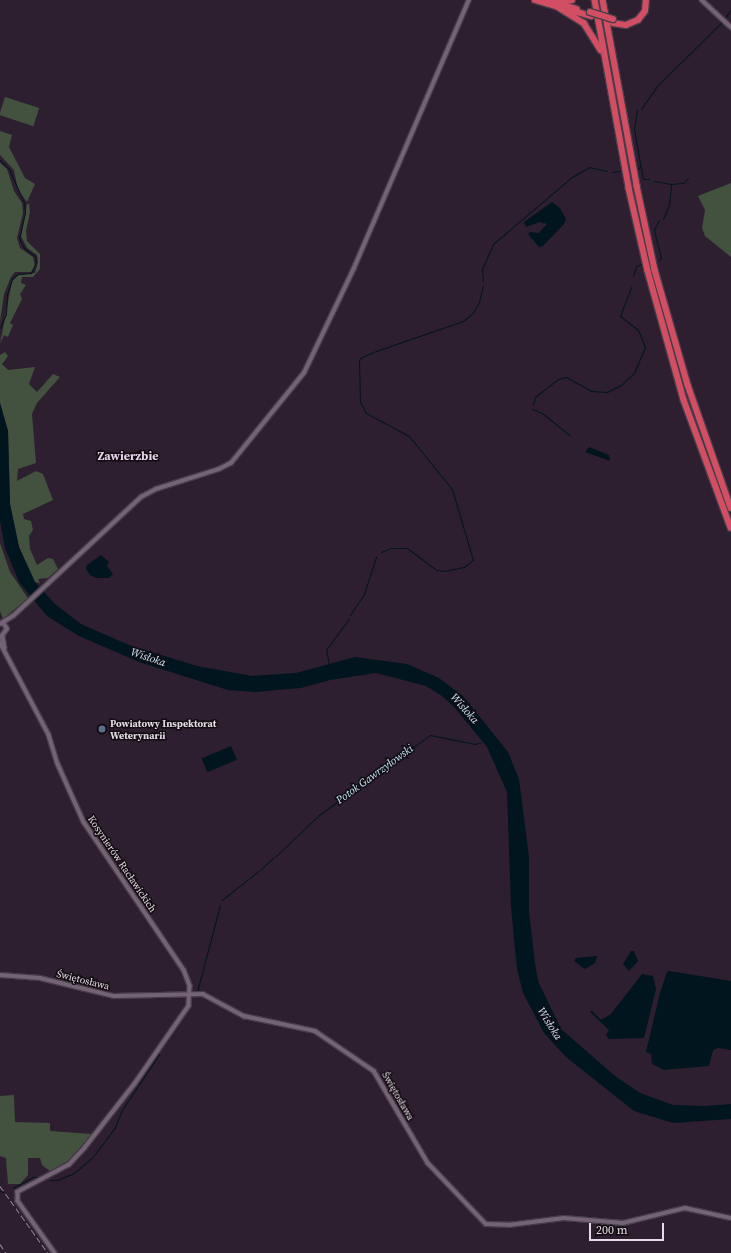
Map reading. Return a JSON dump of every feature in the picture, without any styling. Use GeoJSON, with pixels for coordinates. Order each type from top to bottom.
{"type":"FeatureCollection","features":[{"type":"Feature","properties":{"kind":"highway"},"geometry":{"type":"LineString","coordinates":[[535,0],[590,14]]}},
{"type":"Feature","properties":{"kind":"highway"},"geometry":{"type":"LineString","coordinates":[[549,0],[572,0]]}},
{"type":"Feature","properties":{"kind":"highway"},"geometry":{"type":"LineString","coordinates":[[549,0],[626,25],[638,20],[645,11],[646,0]]}},
{"type":"Feature","properties":{"kind":"highway"},"geometry":{"type":"LineString","coordinates":[[595,0],[629,188],[652,287],[686,405],[731,528]]}},
{"type":"Feature","properties":{"kind":"highway"},"geometry":{"type":"LineString","coordinates":[[603,0],[637,186],[660,288],[695,407],[731,508]]}},
{"type":"Feature","properties":{"kind":"highway"},"geometry":{"type":"LineString","coordinates":[[606,0],[607,24]]}},
{"type":"Feature","properties":{"kind":"highway"},"geometry":{"type":"LineString","coordinates":[[613,21],[626,21],[635,18],[642,10],[643,0]]}},
{"type":"Feature","properties":{"kind":"highway"},"geometry":{"type":"LineString","coordinates":[[558,7],[576,16],[591,31],[599,45],[608,69]]}},
{"type":"Feature","properties":{"kind":"street"},"geometry":{"type":"LineString","coordinates":[[702,0],[731,27]]}},
{"type":"Feature","properties":{"kind":"street"},"geometry":{"type":"LineString","coordinates":[[7,627],[1,623],[20,610],[72,560],[149,492],[219,470],[231,463],[308,368],[469,1]]}},
{"type":"Feature","properties":{"kind":"street"},"geometry":{"type":"LineString","coordinates":[[2,638],[13,616]]}},
{"type":"Feature","properties":{"kind":"street","name":"Kosynierów Racławickich"},"geometry":{"type":"LineString","coordinates":[[2,638],[6,653]]}},
{"type":"Feature","properties":{"kind":"street","name":"Kosynierów Racławickich"},"geometry":{"type":"LineString","coordinates":[[0,642],[49,735],[58,764],[84,822],[184,970],[190,994]]}},
{"type":"Feature","properties":{"kind":"street","name":"Świętosława"},"geometry":{"type":"LineString","coordinates":[[0,975],[40,978],[106,995],[134,997],[190,994],[209,996],[244,1016],[315,1031],[374,1071],[428,1163],[486,1224],[509,1226],[564,1218],[626,1223],[685,1208],[731,1218]]}},
{"type":"Feature","properties":{"kind":"street"},"geometry":{"type":"LineString","coordinates":[[54,1253],[18,1201],[17,1195],[21,1189],[68,1165],[85,1148],[125,1098],[189,1006],[190,994]]}},
{"type":"Feature","properties":{"kind":"green space"},"geometry":{"type":"Polygon","coordinates":[[[5,97],[39,108],[33,126],[0,115],[5,97]]]}},
{"type":"Feature","properties":{"kind":"green space"},"geometry":{"type":"Polygon","coordinates":[[[0,131],[12,135],[9,147],[25,178],[35,184],[27,202],[18,190],[14,170],[0,155],[0,131]]]}},
{"type":"Feature","properties":{"kind":"green space"},"geometry":{"type":"Polygon","coordinates":[[[0,163],[7,169],[14,191],[22,203],[23,213],[17,238],[20,248],[33,257],[35,266],[31,272],[15,272],[11,277],[4,294],[0,322],[0,163]]]}},
{"type":"Feature","properties":{"kind":"green space"},"geometry":{"type":"Polygon","coordinates":[[[731,183],[731,257],[705,236],[702,228],[705,210],[698,196],[731,183]]]}},
{"type":"Feature","properties":{"kind":"green space"},"geometry":{"type":"Polygon","coordinates":[[[27,204],[29,204],[30,212],[26,231],[27,241],[40,254],[40,269],[33,277],[22,277],[21,283],[26,285],[20,294],[22,299],[10,323],[13,325],[8,337],[4,335],[0,344],[12,281],[18,275],[35,273],[38,262],[37,255],[27,248],[21,236],[27,204]]]}},
{"type":"Feature","properties":{"kind":"green space"},"geometry":{"type":"Polygon","coordinates":[[[5,352],[8,356],[2,364],[8,370],[35,367],[29,384],[37,392],[53,374],[60,377],[37,403],[32,414],[36,463],[18,469],[17,481],[36,471],[43,474],[53,500],[23,514],[24,519],[31,521],[33,530],[29,536],[30,549],[37,565],[48,558],[53,559],[58,569],[48,578],[38,579],[40,583],[35,582],[19,547],[10,504],[8,431],[0,403],[0,355],[5,352]]]}},
{"type":"Feature","properties":{"kind":"green space"},"geometry":{"type":"Polygon","coordinates":[[[0,543],[10,572],[28,598],[3,619],[0,611],[0,543]]]}},
{"type":"Feature","properties":{"kind":"green space"},"geometry":{"type":"Polygon","coordinates":[[[14,1095],[15,1122],[50,1123],[50,1131],[92,1134],[68,1161],[50,1171],[42,1165],[40,1158],[28,1158],[28,1175],[20,1184],[8,1184],[6,1158],[0,1156],[0,1096],[14,1095]]]}},
{"type":"Feature","properties":{"kind":"water"},"geometry":{"type":"Polygon","coordinates":[[[552,202],[560,208],[566,219],[564,224],[543,246],[539,247],[528,234],[530,232],[539,233],[547,224],[540,222],[526,227],[524,222],[552,202]]]}},
{"type":"Feature","properties":{"kind":"water","name":"Wisłoka"},"geometry":{"type":"Polygon","coordinates":[[[0,403],[8,431],[10,504],[19,547],[35,582],[55,604],[81,624],[129,645],[197,666],[252,676],[296,673],[355,657],[407,664],[439,678],[463,696],[508,752],[519,779],[529,857],[529,912],[538,981],[561,1029],[615,1076],[640,1093],[673,1105],[705,1106],[731,1104],[731,1119],[673,1123],[634,1111],[566,1057],[544,1033],[523,993],[517,969],[511,907],[507,792],[487,747],[455,708],[442,696],[426,686],[376,673],[330,680],[301,688],[255,692],[228,690],[139,662],[79,636],[47,616],[19,582],[5,548],[0,521],[0,403]]]}},
{"type":"Feature","properties":{"kind":"water"},"geometry":{"type":"Polygon","coordinates":[[[589,447],[609,455],[610,461],[585,452],[589,447]]]}},
{"type":"Feature","properties":{"kind":"water"},"geometry":{"type":"Polygon","coordinates":[[[101,555],[109,562],[107,566],[113,574],[109,578],[96,578],[90,575],[86,569],[87,565],[101,555]]]}},
{"type":"Feature","properties":{"kind":"water"},"geometry":{"type":"Polygon","coordinates":[[[231,746],[237,760],[207,772],[202,759],[231,746]]]}},
{"type":"Feature","properties":{"kind":"water"},"geometry":{"type":"Polygon","coordinates":[[[631,951],[634,951],[638,961],[629,971],[623,964],[631,951]]]}},
{"type":"Feature","properties":{"kind":"water"},"geometry":{"type":"Polygon","coordinates":[[[597,956],[595,963],[585,969],[574,961],[576,958],[597,956]]]}},
{"type":"Feature","properties":{"kind":"water"},"geometry":{"type":"Polygon","coordinates":[[[669,971],[731,981],[731,1050],[718,1048],[713,1050],[709,1066],[664,1070],[652,1064],[651,1054],[646,1052],[660,993],[667,972],[669,971]]]}},
{"type":"Feature","properties":{"kind":"water"},"geometry":{"type":"Polygon","coordinates":[[[642,974],[653,976],[656,989],[644,1038],[609,1039],[606,1035],[609,1030],[590,1012],[592,1011],[601,1020],[611,1014],[642,974]]]}},
{"type":"Feature","properties":{"kind":"waterway"},"geometry":{"type":"LineString","coordinates":[[725,18],[731,9]]}},
{"type":"Feature","properties":{"kind":"waterway"},"geometry":{"type":"LineString","coordinates":[[641,109],[657,86],[722,22]]}},
{"type":"Feature","properties":{"kind":"waterway"},"geometry":{"type":"LineString","coordinates":[[637,110],[634,129],[641,167]]}},
{"type":"Feature","properties":{"kind":"waterway"},"geometry":{"type":"LineString","coordinates":[[0,160],[9,169],[24,203],[25,213],[19,238],[24,248],[35,256],[36,262],[31,273],[18,274],[12,279],[7,294],[6,314],[0,328]]}},
{"type":"Feature","properties":{"kind":"waterway"},"geometry":{"type":"LineString","coordinates":[[483,281],[482,269],[493,244],[572,177],[589,167],[607,171]]}},
{"type":"Feature","properties":{"kind":"waterway"},"geometry":{"type":"LineString","coordinates":[[638,168],[641,167],[643,179],[649,179]]}},
{"type":"Feature","properties":{"kind":"waterway"},"geometry":{"type":"LineString","coordinates":[[612,172],[620,171]]}},
{"type":"Feature","properties":{"kind":"waterway"},"geometry":{"type":"LineString","coordinates":[[654,181],[671,184],[683,183],[688,178]]}},
{"type":"Feature","properties":{"kind":"waterway"},"geometry":{"type":"LineString","coordinates":[[663,219],[669,205],[671,185]]}},
{"type":"Feature","properties":{"kind":"waterway"},"geometry":{"type":"LineString","coordinates":[[659,220],[654,230],[661,258],[659,260]]}},
{"type":"Feature","properties":{"kind":"waterway"},"geometry":{"type":"LineString","coordinates":[[633,276],[636,266],[641,264]]}},
{"type":"Feature","properties":{"kind":"waterway"},"geometry":{"type":"LineString","coordinates":[[381,552],[391,548],[407,548],[436,570],[445,571],[464,567],[473,560],[452,489],[409,436],[366,413],[360,401],[360,358],[463,321],[473,313],[479,302],[483,285]]}},
{"type":"Feature","properties":{"kind":"waterway"},"geometry":{"type":"LineString","coordinates":[[533,405],[535,397],[558,379],[566,377],[591,391],[607,392],[621,385],[634,373],[645,347],[638,330],[620,316],[631,287]]}},
{"type":"Feature","properties":{"kind":"waterway"},"geometry":{"type":"LineString","coordinates":[[532,409],[542,413],[570,436]]}},
{"type":"Feature","properties":{"kind":"waterway"},"geometry":{"type":"LineString","coordinates":[[350,615],[364,594],[376,556]]}},
{"type":"Feature","properties":{"kind":"waterway"},"geometry":{"type":"LineString","coordinates":[[329,665],[326,650],[349,618]]}},
{"type":"Feature","properties":{"kind":"waterway","name":"Potok Gawrzyłowski"},"geometry":{"type":"LineString","coordinates":[[275,857],[319,815],[430,735],[475,744],[481,742]]}},
{"type":"Feature","properties":{"kind":"waterway","name":"Potok Gawrzyłowski"},"geometry":{"type":"LineString","coordinates":[[260,870],[273,858]]}},
{"type":"Feature","properties":{"kind":"waterway","name":"Potok Gawrzyłowski"},"geometry":{"type":"LineString","coordinates":[[250,878],[258,871]]}},
{"type":"Feature","properties":{"kind":"waterway","name":"Potok Gawrzyłowski"},"geometry":{"type":"LineString","coordinates":[[240,886],[248,879]]}},
{"type":"Feature","properties":{"kind":"waterway","name":"Potok Gawrzyłowski"},"geometry":{"type":"LineString","coordinates":[[222,900],[239,886]]}},
{"type":"Feature","properties":{"kind":"waterway","name":"Potok Gawrzyłowski"},"geometry":{"type":"LineString","coordinates":[[197,992],[220,905]]}},
{"type":"Feature","properties":{"kind":"waterway","name":"Potok Gawrzyłowski"},"geometry":{"type":"LineString","coordinates":[[44,977],[63,982]]}},
{"type":"Feature","properties":{"kind":"waterway","name":"Potok Gawrzyłowski"},"geometry":{"type":"LineString","coordinates":[[160,993],[183,992]]}},
{"type":"Feature","properties":{"kind":"waterway","name":"Potok Gawrzyłowski"},"geometry":{"type":"LineString","coordinates":[[107,993],[121,994]]}},
{"type":"Feature","properties":{"kind":"waterway"},"geometry":{"type":"LineString","coordinates":[[50,1180],[57,1180],[74,1173],[92,1158],[115,1127],[122,1110],[159,1054]]}},
{"type":"Feature","properties":{"kind":"waterway"},"geometry":{"type":"LineString","coordinates":[[13,1188],[33,1177],[39,1177]]}},
{"type":"Feature","properties":{"kind":"railway"},"geometry":{"type":"LineString","coordinates":[[0,1186],[48,1253]]}},
{"type":"Feature","properties":{"kind":"railway"},"geometry":{"type":"LineString","coordinates":[[0,1244],[6,1253]]}},
{"type":"Feature","properties":{"kind":"place","name":"Powiatowy Inspektorat Weterynarii"},"geometry":{"type":"Point","coordinates":[102,729]}},
{"type":"Feature","properties":{"kind":"district","name":"Zawierzbie"},"geometry":{"type":"Point","coordinates":[128,457]}}]}
